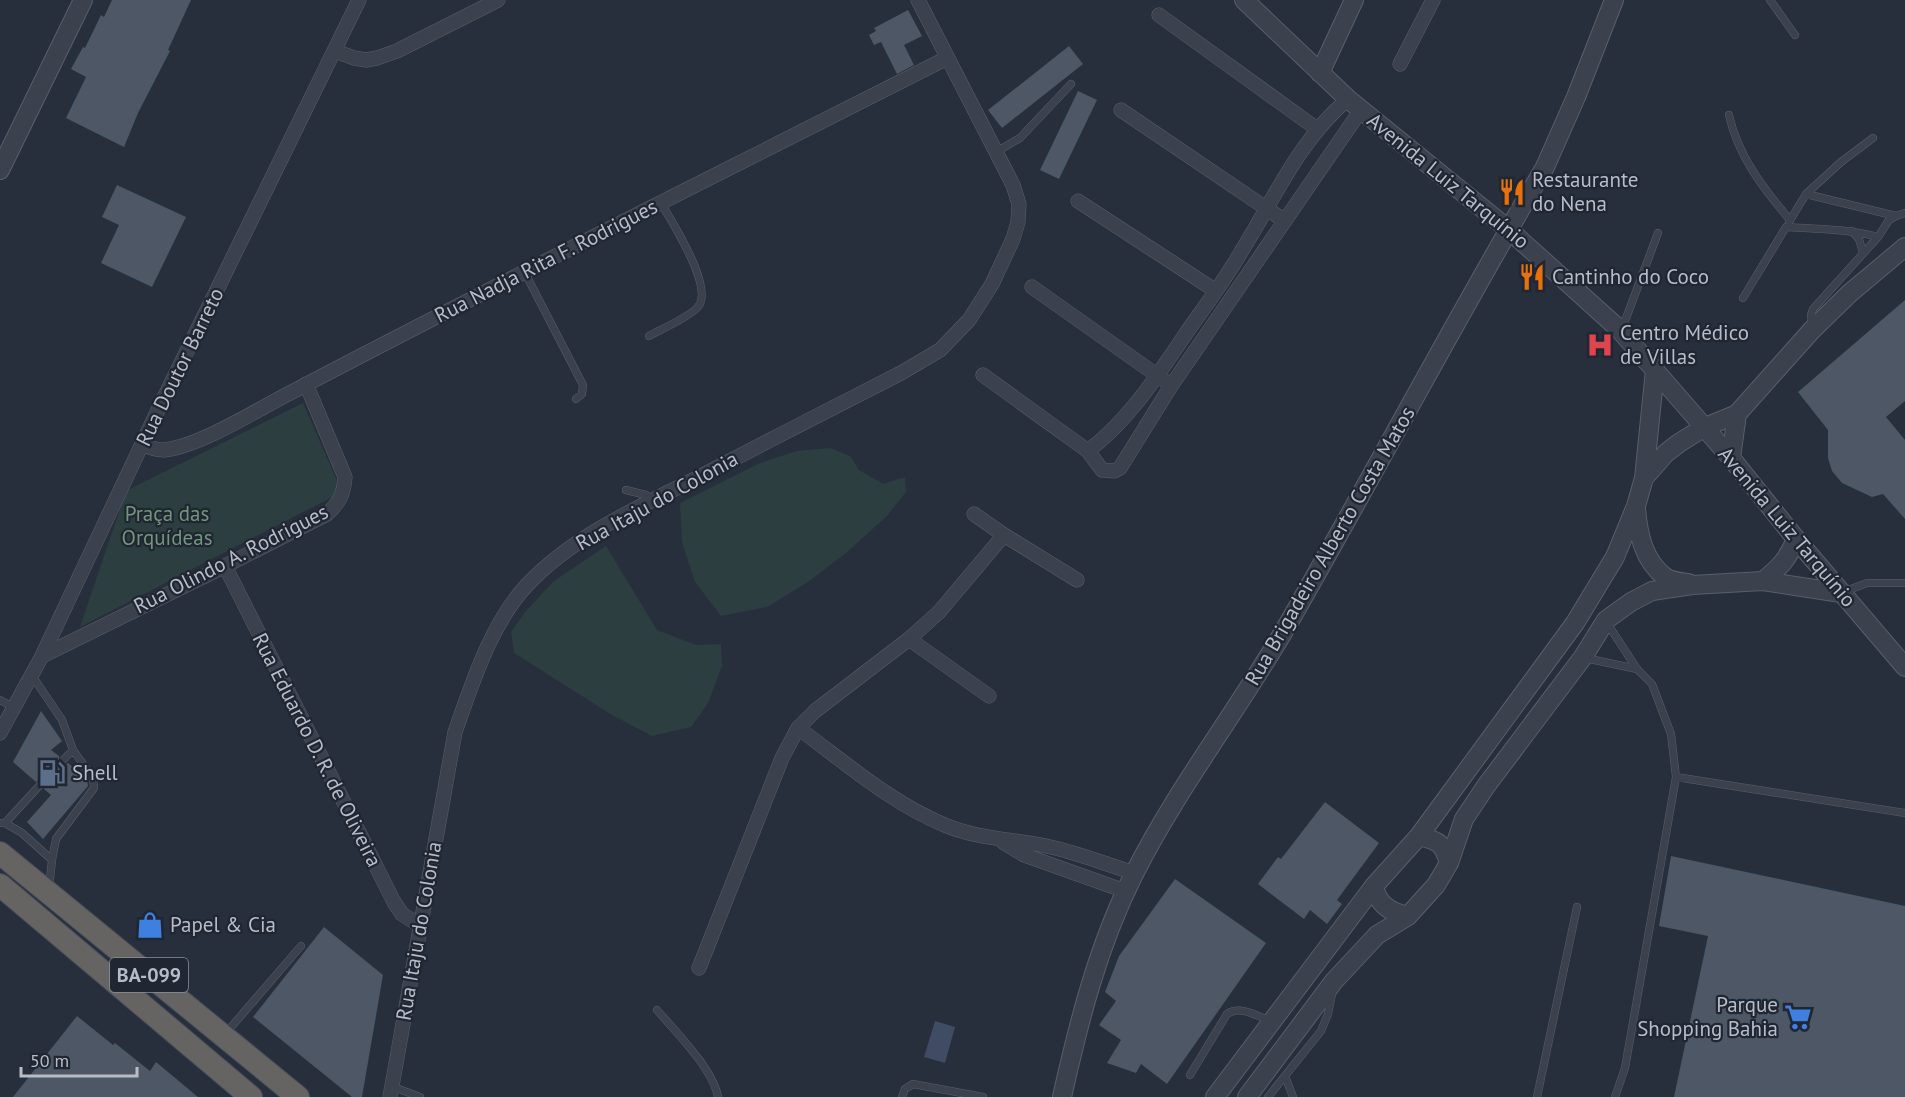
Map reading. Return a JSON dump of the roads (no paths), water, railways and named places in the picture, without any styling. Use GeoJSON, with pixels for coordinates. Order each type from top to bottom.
{"type":"FeatureCollection","features":[{"type":"Feature","properties":{"kind":"highway","name":"BA-099"},"geometry":{"type":"LineString","coordinates":[[0,853],[298,1097]]}},
{"type":"Feature","properties":{"kind":"highway","name":"BA-099"},"geometry":{"type":"LineString","coordinates":[[0,885],[251,1097]]}},
{"type":"Feature","properties":{"kind":"street"},"geometry":{"type":"LineString","coordinates":[[0,170],[83,0]]}},
{"type":"Feature","properties":{"kind":"street","name":"Rua Doutor Barreto"},"geometry":{"type":"LineString","coordinates":[[0,733],[42,656],[359,0]]}},
{"type":"Feature","properties":{"kind":"street"},"geometry":{"type":"LineString","coordinates":[[335,51],[366,60],[397,51],[498,0]]}},
{"type":"Feature","properties":{"kind":"street","name":"Rua Itaju do Colonia"},"geometry":{"type":"LineString","coordinates":[[391,1092],[455,732],[475,676],[502,621],[526,586],[562,554],[620,517],[902,373],[940,350],[969,320],[992,284],[1013,239],[1018,222],[1019,204],[1013,185],[918,0]]}},
{"type":"Feature","properties":{"kind":"street","name":"Avenida Luiz Tarquínio"},"geometry":{"type":"LineString","coordinates":[[1244,0],[1355,104],[1508,229],[1619,329],[1728,455],[1905,667]]}},
{"type":"Feature","properties":{"kind":"street"},"geometry":{"type":"LineString","coordinates":[[1320,73],[1354,0]]}},
{"type":"Feature","properties":{"kind":"street"},"geometry":{"type":"LineString","coordinates":[[1400,64],[1433,0]]}},
{"type":"Feature","properties":{"kind":"street","name":"Rua Brigadeiro Alberto Costa Matos"},"geometry":{"type":"LineString","coordinates":[[1062,1097],[1077,1029],[1099,955],[1134,873],[1173,804],[1228,722],[1287,625],[1508,229],[1545,167],[1576,97],[1614,0]]}},
{"type":"Feature","properties":{"kind":"street"},"geometry":{"type":"LineString","coordinates":[[1159,15],[1317,129]]}},
{"type":"Feature","properties":{"kind":"street","name":"Rua Nadja Rita F. Rodrigues"},"geometry":{"type":"LineString","coordinates":[[143,444],[153,449],[163,450],[211,434],[394,337],[525,273],[947,58]]}},
{"type":"Feature","properties":{"kind":"street"},"geometry":{"type":"LineString","coordinates":[[1088,451],[1122,421],[1158,375],[1242,252],[1266,207],[1317,129],[1355,104]]}},
{"type":"Feature","properties":{"kind":"street"},"geometry":{"type":"LineString","coordinates":[[983,375],[1088,451],[1102,470],[1114,471],[1120,468],[1171,386],[1319,171],[1355,104]]}},
{"type":"Feature","properties":{"kind":"street"},"geometry":{"type":"LineString","coordinates":[[1120,110],[1285,221]]}},
{"type":"Feature","properties":{"kind":"street"},"geometry":{"type":"LineString","coordinates":[[1301,153],[1319,171]]}},
{"type":"Feature","properties":{"kind":"street"},"geometry":{"type":"LineString","coordinates":[[1078,201],[1216,291]]}},
{"type":"Feature","properties":{"kind":"street"},"geometry":{"type":"LineString","coordinates":[[1644,478],[1666,453],[1679,443],[1703,428],[1737,414],[1812,330],[1850,293],[1905,247]]}},
{"type":"Feature","properties":{"kind":"street"},"geometry":{"type":"LineString","coordinates":[[1242,252],[1258,261]]}},
{"type":"Feature","properties":{"kind":"street"},"geometry":{"type":"LineString","coordinates":[[1032,287],[1171,386]]}},
{"type":"Feature","properties":{"kind":"street"},"geometry":{"type":"LineString","coordinates":[[1215,1097],[1374,886],[1419,836],[1575,623],[1615,557],[1636,506],[1644,478],[1655,370]]}},
{"type":"Feature","properties":{"kind":"street","name":"Rua Olindo A. Rodrigues"},"geometry":{"type":"LineString","coordinates":[[42,656],[225,566],[327,513],[338,503],[344,489],[345,477],[306,384]]}},
{"type":"Feature","properties":{"kind":"street"},"geometry":{"type":"LineString","coordinates":[[1679,443],[1728,455],[1737,414]]}},
{"type":"Feature","properties":{"kind":"street"},"geometry":{"type":"LineString","coordinates":[[1636,506],[1638,529],[1647,556],[1666,578],[1692,585]]}},
{"type":"Feature","properties":{"kind":"street"},"geometry":{"type":"LineString","coordinates":[[974,514],[1077,580]]}},
{"type":"Feature","properties":{"kind":"street"},"geometry":{"type":"LineString","coordinates":[[699,968],[782,758],[798,728],[815,711],[909,639],[939,612],[1004,535]]}},
{"type":"Feature","properties":{"kind":"street"},"geometry":{"type":"LineString","coordinates":[[1763,581],[1782,566],[1796,538]]}},
{"type":"Feature","properties":{"kind":"street","name":"Rua Eduardo D. R. de Oliveira"},"geometry":{"type":"LineString","coordinates":[[225,566],[394,902],[402,914],[419,925]]}},
{"type":"Feature","properties":{"kind":"street"},"geometry":{"type":"LineString","coordinates":[[1247,1097],[1334,981],[1377,935],[1408,916],[1436,885],[1449,863],[1464,819],[1583,657],[1606,620],[1631,602],[1652,591],[1692,585],[1763,581],[1841,593]]}},
{"type":"Feature","properties":{"kind":"street"},"geometry":{"type":"LineString","coordinates":[[909,639],[989,696]]}},
{"type":"Feature","properties":{"kind":"street"},"geometry":{"type":"LineString","coordinates":[[798,728],[911,810],[950,828],[999,840],[1021,841],[1049,847],[1134,873]]}},
{"type":"Feature","properties":{"kind":"street"},"geometry":{"type":"LineString","coordinates":[[1419,836],[1434,840],[1444,847],[1449,863]]}},
{"type":"Feature","properties":{"kind":"street"},"geometry":{"type":"LineString","coordinates":[[999,840],[1024,855],[1125,891]]}},
{"type":"Feature","properties":{"kind":"street"},"geometry":{"type":"LineString","coordinates":[[1374,886],[1376,897],[1386,907],[1395,913],[1408,916]]}},
{"type":"Feature","properties":{"kind":"lane"},"geometry":{"type":"LineString","coordinates":[[1770,0],[1795,34]]}},
{"type":"Feature","properties":{"kind":"lane"},"geometry":{"type":"LineString","coordinates":[[996,152],[1020,138],[1071,84]]}},
{"type":"Feature","properties":{"kind":"lane"},"geometry":{"type":"LineString","coordinates":[[1730,115],[1733,134],[1743,157],[1790,220]]}},
{"type":"Feature","properties":{"kind":"lane"},"geometry":{"type":"LineString","coordinates":[[1743,298],[1806,194],[1841,162],[1874,138]]}},
{"type":"Feature","properties":{"kind":"lane"},"geometry":{"type":"LineString","coordinates":[[1806,194],[1896,216]]}},
{"type":"Feature","properties":{"kind":"lane"},"geometry":{"type":"LineString","coordinates":[[649,336],[698,308],[702,299],[698,272],[661,203]]}},
{"type":"Feature","properties":{"kind":"lane"},"geometry":{"type":"LineString","coordinates":[[1812,330],[1810,322],[1813,309],[1878,237],[1889,220],[1905,213]]}},
{"type":"Feature","properties":{"kind":"lane"},"geometry":{"type":"LineString","coordinates":[[1786,227],[1852,231],[1878,237]]}},
{"type":"Feature","properties":{"kind":"lane"},"geometry":{"type":"LineString","coordinates":[[1852,231],[1859,239],[1863,254]]}},
{"type":"Feature","properties":{"kind":"lane"},"geometry":{"type":"LineString","coordinates":[[1619,329],[1625,321],[1658,233]]}},
{"type":"Feature","properties":{"kind":"lane"},"geometry":{"type":"LineString","coordinates":[[525,273],[582,385],[582,394],[576,399]]}},
{"type":"Feature","properties":{"kind":"lane"},"geometry":{"type":"LineString","coordinates":[[627,490],[646,495],[653,500]]}},
{"type":"Feature","properties":{"kind":"lane"},"geometry":{"type":"LineString","coordinates":[[1841,593],[1867,583],[1905,583]]}},
{"type":"Feature","properties":{"kind":"lane"},"geometry":{"type":"LineString","coordinates":[[1606,620],[1637,669],[1652,684],[1671,734],[1677,777],[1625,1068],[1615,1097]]}},
{"type":"Feature","properties":{"kind":"lane"},"geometry":{"type":"LineString","coordinates":[[1583,657],[1637,669]]}},
{"type":"Feature","properties":{"kind":"lane"},"geometry":{"type":"LineString","coordinates":[[31,674],[62,720],[72,750],[93,778],[94,788],[56,839],[51,860],[49,893]]}},
{"type":"Feature","properties":{"kind":"lane"},"geometry":{"type":"LineString","coordinates":[[0,700],[13,707]]}},
{"type":"Feature","properties":{"kind":"lane"},"geometry":{"type":"LineString","coordinates":[[63,760],[72,750]]}},
{"type":"Feature","properties":{"kind":"lane"},"geometry":{"type":"LineString","coordinates":[[1677,777],[1905,813]]}},
{"type":"Feature","properties":{"kind":"lane"},"geometry":{"type":"LineString","coordinates":[[40,785],[3,823],[22,833],[51,860]]}},
{"type":"Feature","properties":{"kind":"lane"},"geometry":{"type":"LineString","coordinates":[[1537,1097],[1577,907]]}},
{"type":"Feature","properties":{"kind":"lane"},"geometry":{"type":"LineString","coordinates":[[223,1036],[301,946]]}},
{"type":"Feature","properties":{"kind":"lane"},"geometry":{"type":"LineString","coordinates":[[1268,1097],[1321,1031],[1328,1014],[1334,981]]}},
{"type":"Feature","properties":{"kind":"lane"},"geometry":{"type":"LineString","coordinates":[[657,1010],[695,1053],[716,1088],[718,1097]]}},
{"type":"Feature","properties":{"kind":"lane"},"geometry":{"type":"LineString","coordinates":[[1190,1075],[1227,1014],[1233,1010],[1273,1022]]}},
{"type":"Feature","properties":{"kind":"lane"},"geometry":{"type":"LineString","coordinates":[[1285,1076],[1293,1097]]}},
{"type":"Feature","properties":{"kind":"lane"},"geometry":{"type":"LineString","coordinates":[[902,1097],[905,1089],[914,1084],[982,1097]]}},
{"type":"Feature","properties":{"kind":"lane"},"geometry":{"type":"LineString","coordinates":[[391,1092],[420,1097]]}},
{"type":"Feature","properties":{"kind":"water"},"geometry":{"type":"Polygon","coordinates":[[[935,1021],[955,1027],[945,1063],[924,1057],[935,1021]]]}},
{"type":"Feature","properties":{"kind":"place","name":"Restaurante do Nena"},"geometry":{"type":"Point","coordinates":[1512,192]}},
{"type":"Feature","properties":{"kind":"place","name":"Cantinho do Coco"},"geometry":{"type":"Point","coordinates":[1532,277]}},
{"type":"Feature","properties":{"kind":"place","name":"Centro Médico de Villas"},"geometry":{"type":"Point","coordinates":[1600,345]}},
{"type":"Feature","properties":{"kind":"place","name":"Shell"},"geometry":{"type":"Point","coordinates":[52,773]}},
{"type":"Feature","properties":{"kind":"place","name":"Papel & Cia"},"geometry":{"type":"Point","coordinates":[150,925]}},
{"type":"Feature","properties":{"kind":"place","name":"Parque Shopping Bahia"},"geometry":{"type":"Point","coordinates":[1798,1017]}},
{"type":"Feature","properties":{"kind":"park label","name":"Praça das Orquídeas"},"geometry":{"type":"Point","coordinates":[167,526]}}]}
